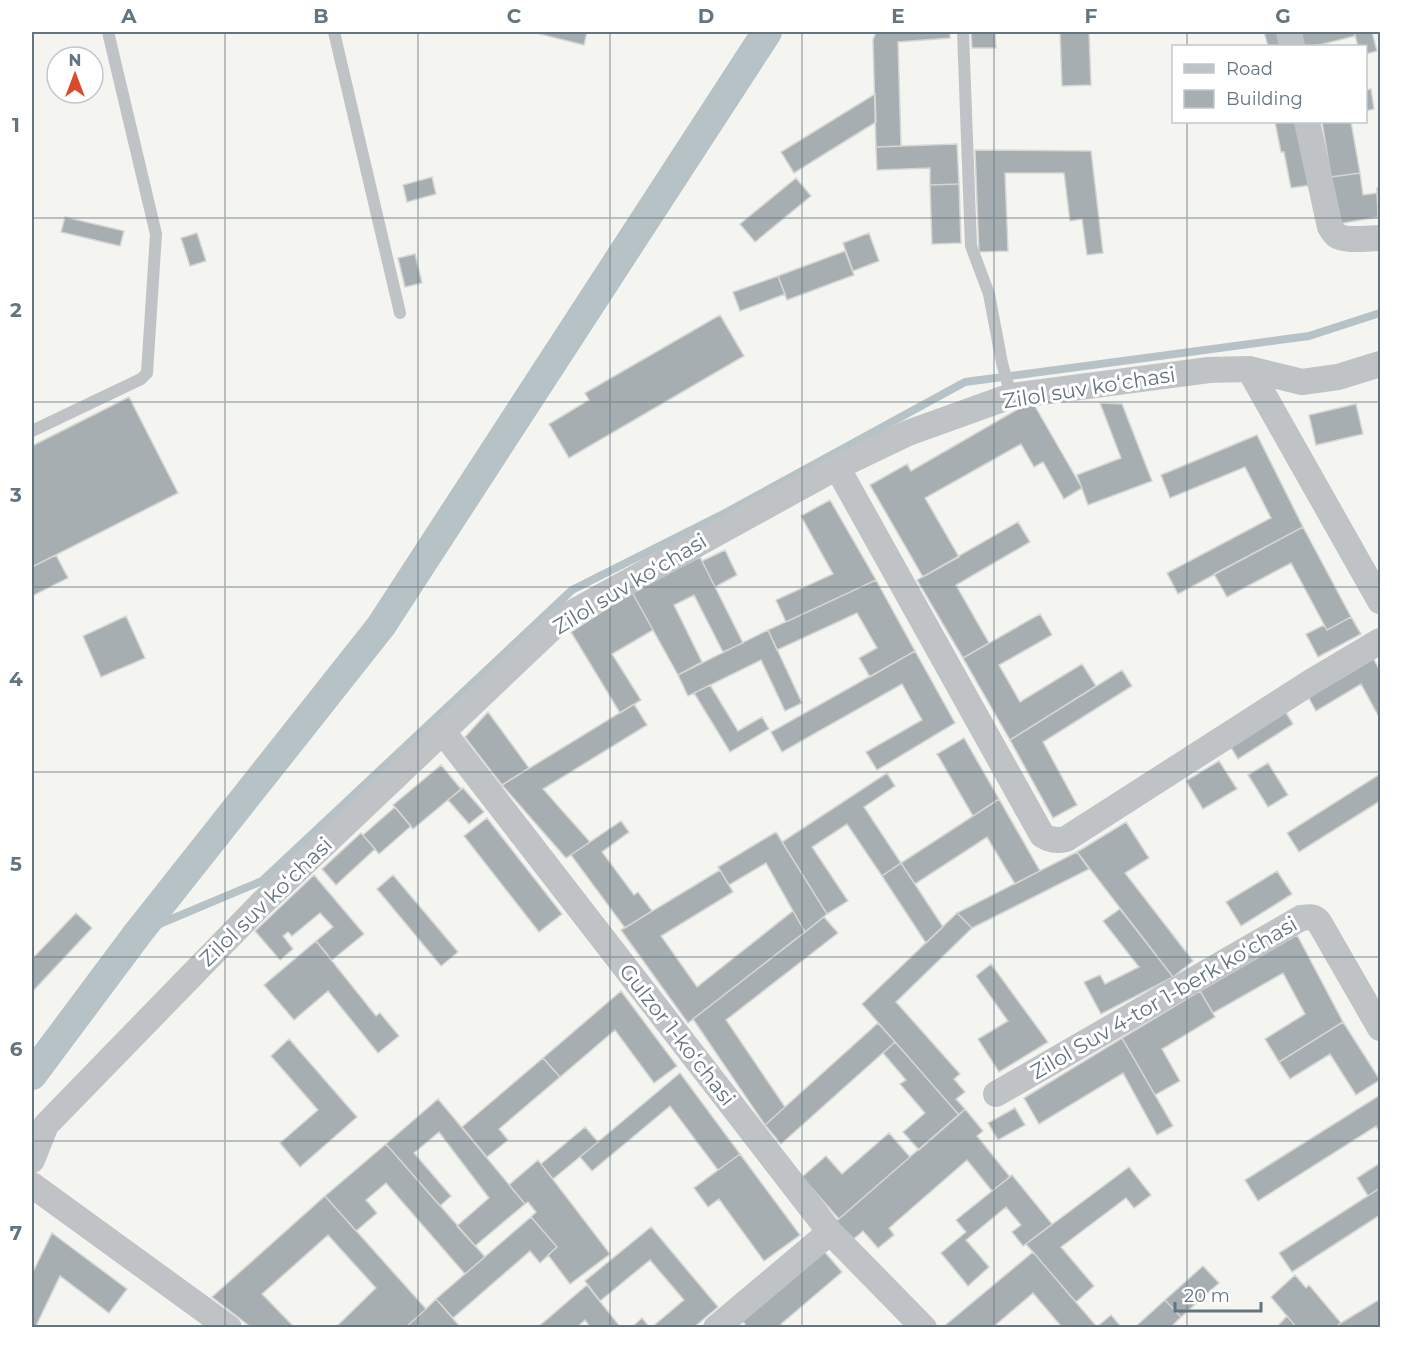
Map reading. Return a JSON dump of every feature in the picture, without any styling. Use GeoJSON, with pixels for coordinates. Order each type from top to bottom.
{"type":"FeatureCollection","features":[{"type":"Feature","properties":{"kind":"street"},"geometry":{"type":"LineString","coordinates":[[1308,123],[1330,227],[1340,237],[1353,239],[1380,237]]}},
{"type":"Feature","properties":{"kind":"street","name":"Zilol suv koʻchasi"},"geometry":{"type":"LineString","coordinates":[[32,1160],[46,1125],[260,905],[555,625],[570,614],[837,467],[908,433],[1010,393],[1209,370],[1250,369],[1302,382],[1338,377],[1380,364]]}},
{"type":"Feature","properties":{"kind":"street"},"geometry":{"type":"LineString","coordinates":[[1250,369],[1380,602]]}},
{"type":"Feature","properties":{"kind":"street"},"geometry":{"type":"LineString","coordinates":[[837,467],[1042,835],[1056,841],[1066,839],[1311,682],[1380,641]]}},
{"type":"Feature","properties":{"kind":"street","name":"Gulzor 1-koʻchasi"},"geometry":{"type":"LineString","coordinates":[[442,732],[830,1232],[924,1328]]}},
{"type":"Feature","properties":{"kind":"street","name":"Zilol Suv 4-tor 1-berk koʻchasi"},"geometry":{"type":"LineString","coordinates":[[996,1094],[1301,918],[1315,918],[1319,922],[1380,1028]]}},
{"type":"Feature","properties":{"kind":"street"},"geometry":{"type":"LineString","coordinates":[[32,1185],[228,1328]]}},
{"type":"Feature","properties":{"kind":"street"},"geometry":{"type":"LineString","coordinates":[[716,1328],[830,1232]]}},
{"type":"Feature","properties":{"kind":"lane"},"geometry":{"type":"LineString","coordinates":[[32,431],[141,379],[147,373],[156,234],[108,32]]}},
{"type":"Feature","properties":{"kind":"lane"},"geometry":{"type":"LineString","coordinates":[[334,32],[400,313]]}},
{"type":"Feature","properties":{"kind":"lane"},"geometry":{"type":"LineString","coordinates":[[963,32],[971,246],[989,294],[1010,393]]}},
{"type":"Feature","properties":{"kind":"building"},"geometry":{"type":"Polygon","coordinates":[[[532,32],[587,32],[584,45],[532,32]]]}},
{"type":"Feature","properties":{"kind":"building"},"geometry":{"type":"Polygon","coordinates":[[[876,32],[950,32],[950,38],[898,42],[901,146],[876,147],[873,40],[876,32]]]}},
{"type":"Feature","properties":{"kind":"building"},"geometry":{"type":"Polygon","coordinates":[[[971,32],[995,32],[996,48],[972,48],[971,32]]]}},
{"type":"Feature","properties":{"kind":"building"},"geometry":{"type":"Polygon","coordinates":[[[1060,32],[1089,32],[1091,85],[1062,86],[1060,32]]]}},
{"type":"Feature","properties":{"kind":"building"},"geometry":{"type":"Polygon","coordinates":[[[1264,32],[1281,32],[1285,45],[1268,45],[1264,32]]]}},
{"type":"Feature","properties":{"kind":"building"},"geometry":{"type":"Polygon","coordinates":[[[1294,32],[1354,32],[1355,36],[1319,45],[1298,45],[1294,32]]]}},
{"type":"Feature","properties":{"kind":"building"},"geometry":{"type":"Polygon","coordinates":[[[1354,32],[1372,32],[1377,51],[1367,54],[1367,45],[1358,45],[1354,32]]]}},
{"type":"Feature","properties":{"kind":"building"},"geometry":{"type":"Polygon","coordinates":[[[1371,89],[1374,109],[1367,111],[1367,90],[1371,89]]]}},
{"type":"Feature","properties":{"kind":"building"},"geometry":{"type":"Polygon","coordinates":[[[875,94],[876,122],[794,173],[781,152],[875,94]]]}},
{"type":"Feature","properties":{"kind":"building"},"geometry":{"type":"Polygon","coordinates":[[[1275,123],[1300,123],[1311,185],[1291,188],[1284,152],[1281,152],[1275,123]]]}},
{"type":"Feature","properties":{"kind":"building"},"geometry":{"type":"Polygon","coordinates":[[[1322,123],[1351,123],[1360,173],[1331,177],[1322,123]]]}},
{"type":"Feature","properties":{"kind":"building"},"geometry":{"type":"Polygon","coordinates":[[[957,144],[959,184],[930,185],[930,168],[877,170],[876,147],[957,144]]]}},
{"type":"Feature","properties":{"kind":"building"},"geometry":{"type":"Polygon","coordinates":[[[975,150],[1091,151],[1103,253],[1087,255],[1082,219],[1070,221],[1064,173],[1005,173],[1008,251],[979,252],[975,150]]]}},
{"type":"Feature","properties":{"kind":"building"},"geometry":{"type":"Polygon","coordinates":[[[1360,173],[1363,195],[1377,193],[1378,217],[1338,224],[1331,177],[1360,173]]]}},
{"type":"Feature","properties":{"kind":"building"},"geometry":{"type":"Polygon","coordinates":[[[432,177],[436,194],[407,202],[403,185],[432,177]]]}},
{"type":"Feature","properties":{"kind":"building"},"geometry":{"type":"Polygon","coordinates":[[[796,178],[811,196],[755,242],[740,224],[796,178]]]}},
{"type":"Feature","properties":{"kind":"building"},"geometry":{"type":"Polygon","coordinates":[[[959,184],[961,243],[932,244],[930,185],[959,184]]]}},
{"type":"Feature","properties":{"kind":"building"},"geometry":{"type":"Polygon","coordinates":[[[1377,188],[1380,188],[1380,217],[1378,217],[1377,188]]]}},
{"type":"Feature","properties":{"kind":"building"},"geometry":{"type":"Polygon","coordinates":[[[65,217],[124,231],[120,246],[61,232],[65,217]]]}},
{"type":"Feature","properties":{"kind":"building"},"geometry":{"type":"Polygon","coordinates":[[[197,233],[206,261],[190,266],[181,238],[197,233]]]}},
{"type":"Feature","properties":{"kind":"building"},"geometry":{"type":"Polygon","coordinates":[[[869,233],[879,261],[853,271],[843,243],[869,233]]]}},
{"type":"Feature","properties":{"kind":"building"},"geometry":{"type":"Polygon","coordinates":[[[845,251],[854,275],[787,300],[778,276],[845,251]]]}},
{"type":"Feature","properties":{"kind":"building"},"geometry":{"type":"Polygon","coordinates":[[[415,254],[422,283],[405,287],[398,258],[415,254]]]}},
{"type":"Feature","properties":{"kind":"building"},"geometry":{"type":"Polygon","coordinates":[[[778,276],[785,294],[740,311],[733,292],[778,276]]]}},
{"type":"Feature","properties":{"kind":"building"},"geometry":{"type":"Polygon","coordinates":[[[720,315],[744,356],[569,458],[549,424],[589,400],[585,393],[720,315]]]}},
{"type":"Feature","properties":{"kind":"building"},"geometry":{"type":"Polygon","coordinates":[[[129,397],[178,493],[32,567],[32,446],[129,397]]]}},
{"type":"Feature","properties":{"kind":"building"},"geometry":{"type":"Polygon","coordinates":[[[1032,401],[1082,488],[1064,499],[1043,462],[1034,467],[1021,444],[925,498],[959,557],[923,577],[870,485],[907,464],[911,471],[1032,401]]]}},
{"type":"Feature","properties":{"kind":"building"},"geometry":{"type":"Polygon","coordinates":[[[1100,403],[1122,404],[1152,481],[1088,505],[1077,475],[1121,458],[1100,403]]]}},
{"type":"Feature","properties":{"kind":"building"},"geometry":{"type":"Polygon","coordinates":[[[1356,404],[1363,434],[1316,445],[1309,415],[1356,404]]]}},
{"type":"Feature","properties":{"kind":"building"},"geometry":{"type":"Polygon","coordinates":[[[1257,435],[1303,527],[1178,594],[1167,573],[1271,518],[1245,467],[1170,498],[1161,475],[1257,435]]]}},
{"type":"Feature","properties":{"kind":"building"},"geometry":{"type":"Polygon","coordinates":[[[830,500],[876,580],[786,622],[776,600],[833,574],[801,516],[830,500]]]}},
{"type":"Feature","properties":{"kind":"building"},"geometry":{"type":"Polygon","coordinates":[[[1018,522],[1030,542],[956,585],[989,643],[963,658],[917,580],[1018,522]]]}},
{"type":"Feature","properties":{"kind":"building"},"geometry":{"type":"Polygon","coordinates":[[[1303,527],[1351,617],[1327,630],[1291,563],[1227,597],[1214,574],[1303,527]]]}},
{"type":"Feature","properties":{"kind":"building"},"geometry":{"type":"Polygon","coordinates":[[[725,550],[737,575],[715,587],[702,561],[725,550]]]}},
{"type":"Feature","properties":{"kind":"building"},"geometry":{"type":"Polygon","coordinates":[[[56,555],[68,578],[32,596],[32,567],[56,555]]]}},
{"type":"Feature","properties":{"kind":"building"},"geometry":{"type":"Polygon","coordinates":[[[700,557],[743,643],[723,652],[694,595],[674,605],[702,662],[678,675],[632,592],[700,557]]]}},
{"type":"Feature","properties":{"kind":"building"},"geometry":{"type":"Polygon","coordinates":[[[876,580],[915,651],[870,677],[859,658],[877,648],[857,613],[777,650],[768,630],[876,580]]]}},
{"type":"Feature","properties":{"kind":"building"},"geometry":{"type":"Polygon","coordinates":[[[632,592],[653,630],[612,654],[641,700],[620,713],[571,632],[632,592]]]}},
{"type":"Feature","properties":{"kind":"building"},"geometry":{"type":"Polygon","coordinates":[[[1040,614],[1052,635],[999,665],[1020,702],[1082,664],[1096,686],[1010,740],[963,658],[1040,614]]]}},
{"type":"Feature","properties":{"kind":"building"},"geometry":{"type":"Polygon","coordinates":[[[126,616],[145,658],[101,677],[83,636],[126,616]]]}},
{"type":"Feature","properties":{"kind":"building"},"geometry":{"type":"Polygon","coordinates":[[[1351,617],[1361,634],[1318,657],[1306,634],[1324,625],[1327,630],[1351,617]]]}},
{"type":"Feature","properties":{"kind":"building"},"geometry":{"type":"Polygon","coordinates":[[[768,630],[802,703],[785,711],[761,660],[688,696],[678,675],[768,630]]]}},
{"type":"Feature","properties":{"kind":"building"},"geometry":{"type":"Polygon","coordinates":[[[915,651],[955,723],[877,770],[866,752],[922,720],[902,684],[782,752],[771,732],[915,651]]]}},
{"type":"Feature","properties":{"kind":"building"},"geometry":{"type":"Polygon","coordinates":[[[1371,654],[1380,671],[1380,719],[1361,684],[1316,711],[1306,693],[1371,654]]]}},
{"type":"Feature","properties":{"kind":"building"},"geometry":{"type":"Polygon","coordinates":[[[1122,670],[1132,686],[1043,742],[1077,805],[1053,818],[1010,740],[1122,670]]]}},
{"type":"Feature","properties":{"kind":"building"},"geometry":{"type":"Polygon","coordinates":[[[710,685],[738,731],[762,717],[769,729],[730,752],[694,693],[710,685]]]}},
{"type":"Feature","properties":{"kind":"building"},"geometry":{"type":"Polygon","coordinates":[[[634,704],[647,725],[543,789],[590,842],[566,858],[502,785],[634,704]]]}},
{"type":"Feature","properties":{"kind":"building"},"geometry":{"type":"Polygon","coordinates":[[[1282,706],[1293,724],[1238,759],[1227,741],[1282,706]]]}},
{"type":"Feature","properties":{"kind":"building"},"geometry":{"type":"Polygon","coordinates":[[[488,712],[529,768],[502,785],[465,737],[488,712]]]}},
{"type":"Feature","properties":{"kind":"building"},"geometry":{"type":"Polygon","coordinates":[[[964,738],[999,799],[973,816],[937,754],[964,738]]]}},
{"type":"Feature","properties":{"kind":"building"},"geometry":{"type":"Polygon","coordinates":[[[1219,761],[1237,789],[1203,809],[1186,781],[1219,761]]]}},
{"type":"Feature","properties":{"kind":"building"},"geometry":{"type":"Polygon","coordinates":[[[1268,763],[1288,795],[1268,807],[1248,775],[1268,763]]]}},
{"type":"Feature","properties":{"kind":"building"},"geometry":{"type":"Polygon","coordinates":[[[441,765],[461,789],[413,829],[393,805],[441,765]]]}},
{"type":"Feature","properties":{"kind":"building"},"geometry":{"type":"Polygon","coordinates":[[[887,773],[895,786],[864,807],[901,863],[882,876],[847,824],[812,847],[848,901],[827,914],[782,842],[887,773]]]}},
{"type":"Feature","properties":{"kind":"building"},"geometry":{"type":"Polygon","coordinates":[[[1380,774],[1380,801],[1299,852],[1287,833],[1380,774]]]}},
{"type":"Feature","properties":{"kind":"building"},"geometry":{"type":"Polygon","coordinates":[[[463,788],[484,812],[469,824],[448,800],[463,788]]]}},
{"type":"Feature","properties":{"kind":"building"},"geometry":{"type":"Polygon","coordinates":[[[999,799],[1040,871],[1015,884],[987,837],[915,884],[901,863],[999,799]]]}},
{"type":"Feature","properties":{"kind":"building"},"geometry":{"type":"Polygon","coordinates":[[[395,807],[411,826],[379,854],[363,835],[395,807]]]}},
{"type":"Feature","properties":{"kind":"building"},"geometry":{"type":"Polygon","coordinates":[[[487,818],[562,914],[539,932],[464,836],[487,818]]]}},
{"type":"Feature","properties":{"kind":"building"},"geometry":{"type":"Polygon","coordinates":[[[621,821],[629,832],[602,852],[634,895],[638,892],[652,911],[625,928],[571,855],[621,821]]]}},
{"type":"Feature","properties":{"kind":"building"},"geometry":{"type":"Polygon","coordinates":[[[1126,822],[1149,858],[1125,873],[1193,961],[1173,977],[1077,852],[1126,822]]]}},
{"type":"Feature","properties":{"kind":"building"},"geometry":{"type":"Polygon","coordinates":[[[776,832],[827,914],[805,932],[766,863],[729,885],[718,867],[776,832]]]}},
{"type":"Feature","properties":{"kind":"building"},"geometry":{"type":"Polygon","coordinates":[[[361,833],[375,849],[336,885],[322,869],[361,833]]]}},
{"type":"Feature","properties":{"kind":"building"},"geometry":{"type":"Polygon","coordinates":[[[1077,852],[1089,869],[972,928],[957,913],[1077,852]]]}},
{"type":"Feature","properties":{"kind":"building"},"geometry":{"type":"Polygon","coordinates":[[[901,863],[943,927],[926,943],[882,876],[901,863]]]}},
{"type":"Feature","properties":{"kind":"building"},"geometry":{"type":"Polygon","coordinates":[[[720,870],[733,892],[661,936],[697,987],[793,911],[805,932],[688,1023],[621,930],[720,870]]]}},
{"type":"Feature","properties":{"kind":"building"},"geometry":{"type":"Polygon","coordinates":[[[1277,871],[1292,894],[1241,926],[1226,902],[1277,871]]]}},
{"type":"Feature","properties":{"kind":"building"},"geometry":{"type":"Polygon","coordinates":[[[314,875],[364,934],[332,960],[316,941],[333,927],[320,913],[292,936],[288,932],[283,936],[293,949],[280,960],[255,931],[314,875]]]}},
{"type":"Feature","properties":{"kind":"building"},"geometry":{"type":"Polygon","coordinates":[[[393,875],[458,952],[441,966],[377,889],[393,875]]]}},
{"type":"Feature","properties":{"kind":"building"},"geometry":{"type":"Polygon","coordinates":[[[1120,909],[1173,977],[1101,1014],[1084,982],[1100,975],[1105,984],[1139,967],[1103,921],[1120,909]]]}},
{"type":"Feature","properties":{"kind":"building"},"geometry":{"type":"Polygon","coordinates":[[[76,913],[92,928],[32,992],[32,959],[76,913]]]}},
{"type":"Feature","properties":{"kind":"building"},"geometry":{"type":"Polygon","coordinates":[[[957,913],[972,928],[896,1002],[960,1074],[954,1079],[965,1092],[956,1099],[965,1109],[959,1115],[862,1004],[957,913]]]}},
{"type":"Feature","properties":{"kind":"building"},"geometry":{"type":"Polygon","coordinates":[[[824,917],[838,933],[726,1020],[785,1107],[765,1125],[693,1019],[824,917]]]}},
{"type":"Feature","properties":{"kind":"building"},"geometry":{"type":"Polygon","coordinates":[[[1297,935],[1343,1022],[1279,1062],[1265,1039],[1305,1014],[1283,973],[1213,1013],[1200,991],[1297,935]]]}},
{"type":"Feature","properties":{"kind":"building"},"geometry":{"type":"Polygon","coordinates":[[[316,941],[376,1016],[380,1013],[399,1036],[378,1053],[328,991],[294,1020],[264,985],[316,941]]]}},
{"type":"Feature","properties":{"kind":"building"},"geometry":{"type":"Polygon","coordinates":[[[991,964],[1048,1042],[999,1072],[978,1039],[1008,1021],[976,976],[991,964]]]}},
{"type":"Feature","properties":{"kind":"building"},"geometry":{"type":"Polygon","coordinates":[[[621,991],[677,1066],[654,1083],[615,1030],[560,1077],[543,1058],[621,991]]]}},
{"type":"Feature","properties":{"kind":"building"},"geometry":{"type":"Polygon","coordinates":[[[1200,991],[1215,1017],[1162,1049],[1180,1081],[1155,1095],[1122,1038],[1200,991]]]}},
{"type":"Feature","properties":{"kind":"building"},"geometry":{"type":"Polygon","coordinates":[[[1343,1022],[1380,1080],[1356,1095],[1330,1054],[1290,1079],[1279,1062],[1343,1022]]]}},
{"type":"Feature","properties":{"kind":"building"},"geometry":{"type":"Polygon","coordinates":[[[878,1023],[895,1042],[781,1144],[765,1125],[878,1023]]]}},
{"type":"Feature","properties":{"kind":"building"},"geometry":{"type":"Polygon","coordinates":[[[1122,1038],[1173,1126],[1157,1135],[1123,1073],[1039,1124],[1024,1098],[1122,1038]]]}},
{"type":"Feature","properties":{"kind":"building"},"geometry":{"type":"Polygon","coordinates":[[[289,1039],[357,1117],[300,1167],[280,1143],[318,1110],[271,1056],[289,1039]]]}},
{"type":"Feature","properties":{"kind":"building"},"geometry":{"type":"Polygon","coordinates":[[[895,1042],[959,1115],[919,1150],[903,1132],[925,1113],[900,1084],[906,1080],[883,1053],[895,1042]]]}},
{"type":"Feature","properties":{"kind":"building"},"geometry":{"type":"Polygon","coordinates":[[[543,1058],[560,1077],[499,1129],[508,1140],[487,1157],[462,1127],[543,1058]]]}},
{"type":"Feature","properties":{"kind":"building"},"geometry":{"type":"Polygon","coordinates":[[[680,1073],[740,1154],[718,1170],[670,1106],[592,1171],[580,1157],[680,1073]]]}},
{"type":"Feature","properties":{"kind":"building"},"geometry":{"type":"Polygon","coordinates":[[[1380,1095],[1380,1133],[1376,1126],[1258,1201],[1245,1180],[1380,1095]]]}},
{"type":"Feature","properties":{"kind":"building"},"geometry":{"type":"Polygon","coordinates":[[[438,1099],[525,1204],[475,1246],[457,1226],[489,1198],[439,1132],[414,1153],[451,1196],[440,1206],[386,1144],[438,1099]]]}},
{"type":"Feature","properties":{"kind":"building"},"geometry":{"type":"Polygon","coordinates":[[[1015,1108],[1025,1125],[998,1140],[988,1123],[1015,1108]]]}},
{"type":"Feature","properties":{"kind":"building"},"geometry":{"type":"Polygon","coordinates":[[[965,1109],[983,1131],[977,1136],[1010,1177],[992,1191],[967,1160],[889,1228],[894,1235],[878,1248],[863,1231],[850,1242],[834,1223],[965,1109]]]}},
{"type":"Feature","properties":{"kind":"building"},"geometry":{"type":"Polygon","coordinates":[[[585,1127],[598,1142],[553,1179],[541,1164],[585,1127]]]}},
{"type":"Feature","properties":{"kind":"building"},"geometry":{"type":"Polygon","coordinates":[[[889,1133],[910,1157],[839,1219],[802,1177],[826,1156],[842,1174],[889,1133]]]}},
{"type":"Feature","properties":{"kind":"building"},"geometry":{"type":"Polygon","coordinates":[[[386,1144],[485,1257],[465,1274],[386,1183],[366,1200],[377,1213],[356,1231],[325,1196],[386,1144]]]}},
{"type":"Feature","properties":{"kind":"building"},"geometry":{"type":"Polygon","coordinates":[[[740,1154],[800,1235],[764,1261],[719,1199],[708,1207],[694,1188],[740,1154]]]}},
{"type":"Feature","properties":{"kind":"building"},"geometry":{"type":"Polygon","coordinates":[[[538,1160],[610,1254],[570,1284],[548,1255],[557,1247],[531,1217],[536,1212],[528,1202],[525,1204],[509,1185],[538,1160]]]}},
{"type":"Feature","properties":{"kind":"building"},"geometry":{"type":"Polygon","coordinates":[[[1380,1163],[1380,1188],[1368,1196],[1357,1178],[1380,1163]]]}},
{"type":"Feature","properties":{"kind":"building"},"geometry":{"type":"Polygon","coordinates":[[[1129,1167],[1151,1195],[1134,1208],[1126,1198],[1061,1247],[1094,1286],[1076,1302],[1026,1244],[1129,1167]]]}},
{"type":"Feature","properties":{"kind":"building"},"geometry":{"type":"Polygon","coordinates":[[[1012,1175],[1052,1224],[1023,1246],[1012,1232],[1021,1225],[1006,1207],[966,1240],[989,1267],[968,1286],[941,1253],[966,1232],[956,1220],[1012,1175]]]}},
{"type":"Feature","properties":{"kind":"building"},"geometry":{"type":"Polygon","coordinates":[[[1380,1188],[1380,1215],[1292,1272],[1279,1253],[1380,1188]]]}},
{"type":"Feature","properties":{"kind":"building"},"geometry":{"type":"Polygon","coordinates":[[[325,1196],[426,1309],[405,1328],[335,1328],[376,1288],[328,1235],[262,1294],[295,1328],[252,1328],[212,1297],[325,1196]]]}},
{"type":"Feature","properties":{"kind":"building"},"geometry":{"type":"Polygon","coordinates":[[[531,1217],[557,1247],[540,1263],[530,1251],[453,1318],[436,1299],[531,1217]]]}},
{"type":"Feature","properties":{"kind":"building"},"geometry":{"type":"Polygon","coordinates":[[[651,1227],[718,1307],[693,1328],[651,1328],[684,1300],[650,1260],[600,1301],[585,1281],[651,1227]]]}},
{"type":"Feature","properties":{"kind":"building"},"geometry":{"type":"Polygon","coordinates":[[[52,1233],[127,1289],[109,1313],[60,1276],[35,1328],[32,1328],[32,1274],[52,1233]]]}},
{"type":"Feature","properties":{"kind":"building"},"geometry":{"type":"Polygon","coordinates":[[[822,1249],[842,1272],[781,1324],[784,1328],[748,1328],[741,1319],[822,1249]]]}},
{"type":"Feature","properties":{"kind":"building"},"geometry":{"type":"Polygon","coordinates":[[[1033,1252],[1096,1328],[1059,1328],[1061,1326],[1033,1293],[992,1328],[942,1328],[1033,1252]]]}},
{"type":"Feature","properties":{"kind":"building"},"geometry":{"type":"Polygon","coordinates":[[[1203,1266],[1219,1283],[1181,1317],[1165,1300],[1203,1266]]]}},
{"type":"Feature","properties":{"kind":"building"},"geometry":{"type":"Polygon","coordinates":[[[1295,1275],[1306,1288],[1309,1285],[1341,1323],[1334,1328],[1297,1328],[1271,1297],[1295,1275]]]}},
{"type":"Feature","properties":{"kind":"building"},"geometry":{"type":"Polygon","coordinates":[[[587,1285],[621,1328],[591,1328],[585,1320],[576,1328],[537,1328],[587,1285]]]}},
{"type":"Feature","properties":{"kind":"building"},"geometry":{"type":"Polygon","coordinates":[[[436,1299],[461,1328],[405,1328],[426,1309],[436,1299]]]}},
{"type":"Feature","properties":{"kind":"building"},"geometry":{"type":"Polygon","coordinates":[[[1380,1299],[1380,1328],[1334,1328],[1341,1323],[1380,1299]]]}},
{"type":"Feature","properties":{"kind":"building"},"geometry":{"type":"Polygon","coordinates":[[[1165,1300],[1181,1317],[1170,1328],[1134,1328],[1165,1300]]]}},
{"type":"Feature","properties":{"kind":"building"},"geometry":{"type":"Polygon","coordinates":[[[1111,1315],[1122,1328],[1096,1328],[1097,1327],[1111,1315]]]}},
{"type":"Feature","properties":{"kind":"building"},"geometry":{"type":"Polygon","coordinates":[[[1287,1316],[1297,1328],[1276,1328],[1287,1316]]]}},
{"type":"Feature","properties":{"kind":"building"},"geometry":{"type":"Polygon","coordinates":[[[642,1318],[650,1328],[631,1328],[642,1318]]]}},
{"type":"Feature","properties":{"kind":"waterway"},"geometry":{"type":"LineString","coordinates":[[32,1075],[138,933],[381,626],[767,32]]}},
{"type":"Feature","properties":{"kind":"waterway"},"geometry":{"type":"LineString","coordinates":[[138,933],[262,881],[572,590],[725,513],[965,382],[1309,336],[1380,313]]}}]}
